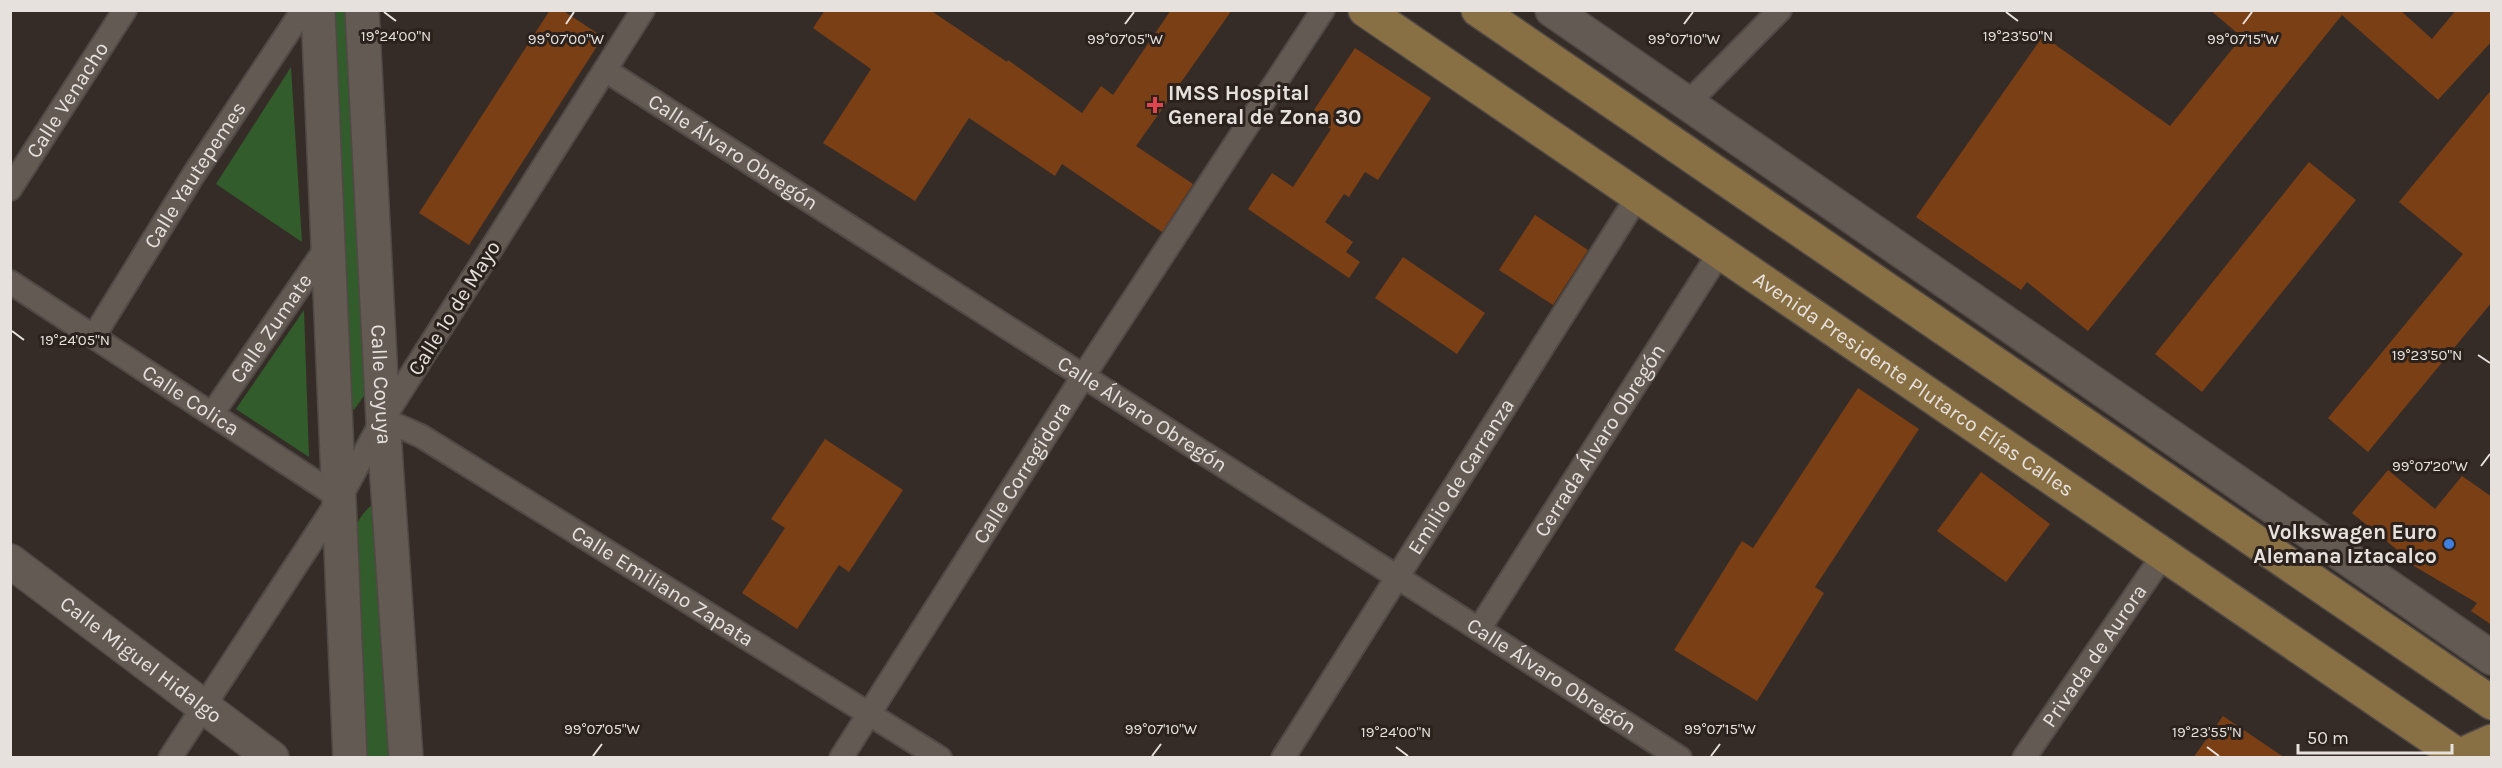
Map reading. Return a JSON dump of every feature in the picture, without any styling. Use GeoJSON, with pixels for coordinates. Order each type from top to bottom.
{"type":"FeatureCollection","features":[{"type":"Feature","properties":{"kind":"main road","name":"Calle Coyuya"},"geometry":{"type":"LineString","coordinates":[[362,10],[383,419],[406,758]]}},
{"type":"Feature","properties":{"kind":"main road","name":"Avenida Presidente Plutarco Elías Calles"},"geometry":{"type":"LineString","coordinates":[[1365,10],[2458,757]]}},
{"type":"Feature","properties":{"kind":"main road"},"geometry":{"type":"LineString","coordinates":[[1478,10],[2492,703]]}},
{"type":"Feature","properties":{"kind":"main road"},"geometry":{"type":"LineString","coordinates":[[1552,10],[2492,658]]}},
{"type":"Feature","properties":{"kind":"main road"},"geometry":{"type":"LineString","coordinates":[[306,16],[329,244],[350,758]]}},
{"type":"Feature","properties":{"kind":"main road","name":"Calle Miguel Hidalgo"},"geometry":{"type":"LineString","coordinates":[[10,561],[272,758]]}},
{"type":"Feature","properties":{"kind":"main road"},"geometry":{"type":"LineString","coordinates":[[2458,757],[2492,741]]}},
{"type":"Feature","properties":{"kind":"street","name":"Calle Venacho"},"geometry":{"type":"LineString","coordinates":[[10,189],[125,10]]}},
{"type":"Feature","properties":{"kind":"street","name":"Calle 1º de Mayo"},"geometry":{"type":"LineString","coordinates":[[170,758],[340,498],[383,419],[643,10]]}},
{"type":"Feature","properties":{"kind":"street","name":"Calle Corregidora"},"geometry":{"type":"LineString","coordinates":[[841,758],[1084,375],[1323,10]]}},
{"type":"Feature","properties":{"kind":"street"},"geometry":{"type":"LineString","coordinates":[[1687,104],[1780,10]]}},
{"type":"Feature","properties":{"kind":"street","name":"Calle Yautepemes"},"geometry":{"type":"LineString","coordinates":[[94,336],[194,174],[306,16]]}},
{"type":"Feature","properties":{"kind":"street","name":"Calle Álvaro Obregón"},"geometry":{"type":"LineString","coordinates":[[605,70],[1680,758]]}},
{"type":"Feature","properties":{"kind":"street","name":"Emilio de Carranza"},"geometry":{"type":"LineString","coordinates":[[1282,758],[1638,196]]}},
{"type":"Feature","properties":{"kind":"street","name":"Calle Zumate"},"geometry":{"type":"LineString","coordinates":[[212,414],[329,244]]}},
{"type":"Feature","properties":{"kind":"street","name":"Cerrada Álvaro Obregón"},"geometry":{"type":"LineString","coordinates":[[1479,629],[1720,252]]}},
{"type":"Feature","properties":{"kind":"street","name":"Calle Colica"},"geometry":{"type":"LineString","coordinates":[[10,282],[340,498]]}},
{"type":"Feature","properties":{"kind":"street","name":"Calle Emiliano Zapata"},"geometry":{"type":"LineString","coordinates":[[383,419],[421,436],[870,712],[940,758]]}},
{"type":"Feature","properties":{"kind":"street","name":"Privada de Aurora"},"geometry":{"type":"LineString","coordinates":[[2024,758],[2164,554]]}},
{"type":"Feature","properties":{"kind":"green space"},"geometry":{"type":"Polygon","coordinates":[[[321,11],[345,11],[368,390],[354,410],[349,402],[321,11]]]}},
{"type":"Feature","properties":{"kind":"green space"},"geometry":{"type":"Polygon","coordinates":[[[291,67],[302,242],[216,184],[291,67]]]}},
{"type":"Feature","properties":{"kind":"green space"},"geometry":{"type":"Polygon","coordinates":[[[304,310],[309,457],[236,409],[304,310]]]}},
{"type":"Feature","properties":{"kind":"green space"},"geometry":{"type":"Polygon","coordinates":[[[376,502],[394,757],[358,757],[352,534],[368,508],[376,502]]]}},
{"type":"Feature","properties":{"kind":"building"},"geometry":{"type":"Polygon","coordinates":[[[550,10],[562,10],[603,37],[469,245],[419,213],[550,10]]]}},
{"type":"Feature","properties":{"kind":"building"},"geometry":{"type":"Polygon","coordinates":[[[825,10],[930,10],[1007,62],[1008,60],[1082,113],[1101,86],[1113,95],[1171,10],[1232,10],[1136,146],[1193,184],[1162,232],[1062,164],[1055,176],[969,118],[915,201],[823,143],[871,69],[813,28],[825,10]]]}},
{"type":"Feature","properties":{"kind":"building"},"geometry":{"type":"Polygon","coordinates":[[[2210,10],[2400,10],[2432,39],[2456,10],[2492,10],[2492,41],[2438,100],[2342,15],[2088,331],[2027,282],[2021,290],[1916,217],[2043,36],[2170,126],[2242,37],[2210,10]]]}},
{"type":"Feature","properties":{"kind":"building"},"geometry":{"type":"Polygon","coordinates":[[[1355,48],[1431,98],[1378,180],[1365,172],[1349,197],[1344,194],[1325,222],[1353,242],[1346,252],[1360,262],[1349,278],[1248,209],[1272,173],[1293,187],[1331,129],[1310,116],[1355,48]]]}},
{"type":"Feature","properties":{"kind":"building"},"geometry":{"type":"Polygon","coordinates":[[[2492,89],[2492,302],[2368,452],[2328,418],[2463,254],[2399,202],[2492,89]]]}},
{"type":"Feature","properties":{"kind":"building"},"geometry":{"type":"Polygon","coordinates":[[[2309,162],[2356,200],[2202,392],[2155,354],[2309,162]]]}},
{"type":"Feature","properties":{"kind":"building"},"geometry":{"type":"Polygon","coordinates":[[[1535,215],[1588,250],[1553,305],[1499,270],[1535,215]]]}},
{"type":"Feature","properties":{"kind":"building"},"geometry":{"type":"Polygon","coordinates":[[[1403,257],[1485,313],[1457,354],[1375,298],[1403,257]]]}},
{"type":"Feature","properties":{"kind":"building"},"geometry":{"type":"Polygon","coordinates":[[[1858,388],[1919,429],[1815,587],[1824,593],[1757,701],[1674,650],[1742,541],[1753,548],[1858,388]]]}},
{"type":"Feature","properties":{"kind":"building"},"geometry":{"type":"Polygon","coordinates":[[[825,439],[903,490],[849,572],[839,565],[797,629],[742,593],[785,528],[771,519],[825,439]]]}},
{"type":"Feature","properties":{"kind":"building"},"geometry":{"type":"Polygon","coordinates":[[[2388,470],[2435,509],[2462,476],[2492,497],[2492,625],[2471,611],[2477,603],[2397,556],[2400,552],[2352,513],[2388,470]]]}},
{"type":"Feature","properties":{"kind":"building"},"geometry":{"type":"Polygon","coordinates":[[[1981,472],[2050,524],[2006,582],[1937,531],[1981,472]]]}},
{"type":"Feature","properties":{"kind":"building"},"geometry":{"type":"Polygon","coordinates":[[[2223,716],[2285,758],[2193,758],[2223,716]]]}},
{"type":"Feature","properties":{"kind":"place","name":"IMSS Hospital General de Zona 30"},"geometry":{"type":"Point","coordinates":[1155,105]}},
{"type":"Feature","properties":{"kind":"place","name":"Volkswagen Euro Alemana Iztacalco"},"geometry":{"type":"Point","coordinates":[2449,544]}}]}
